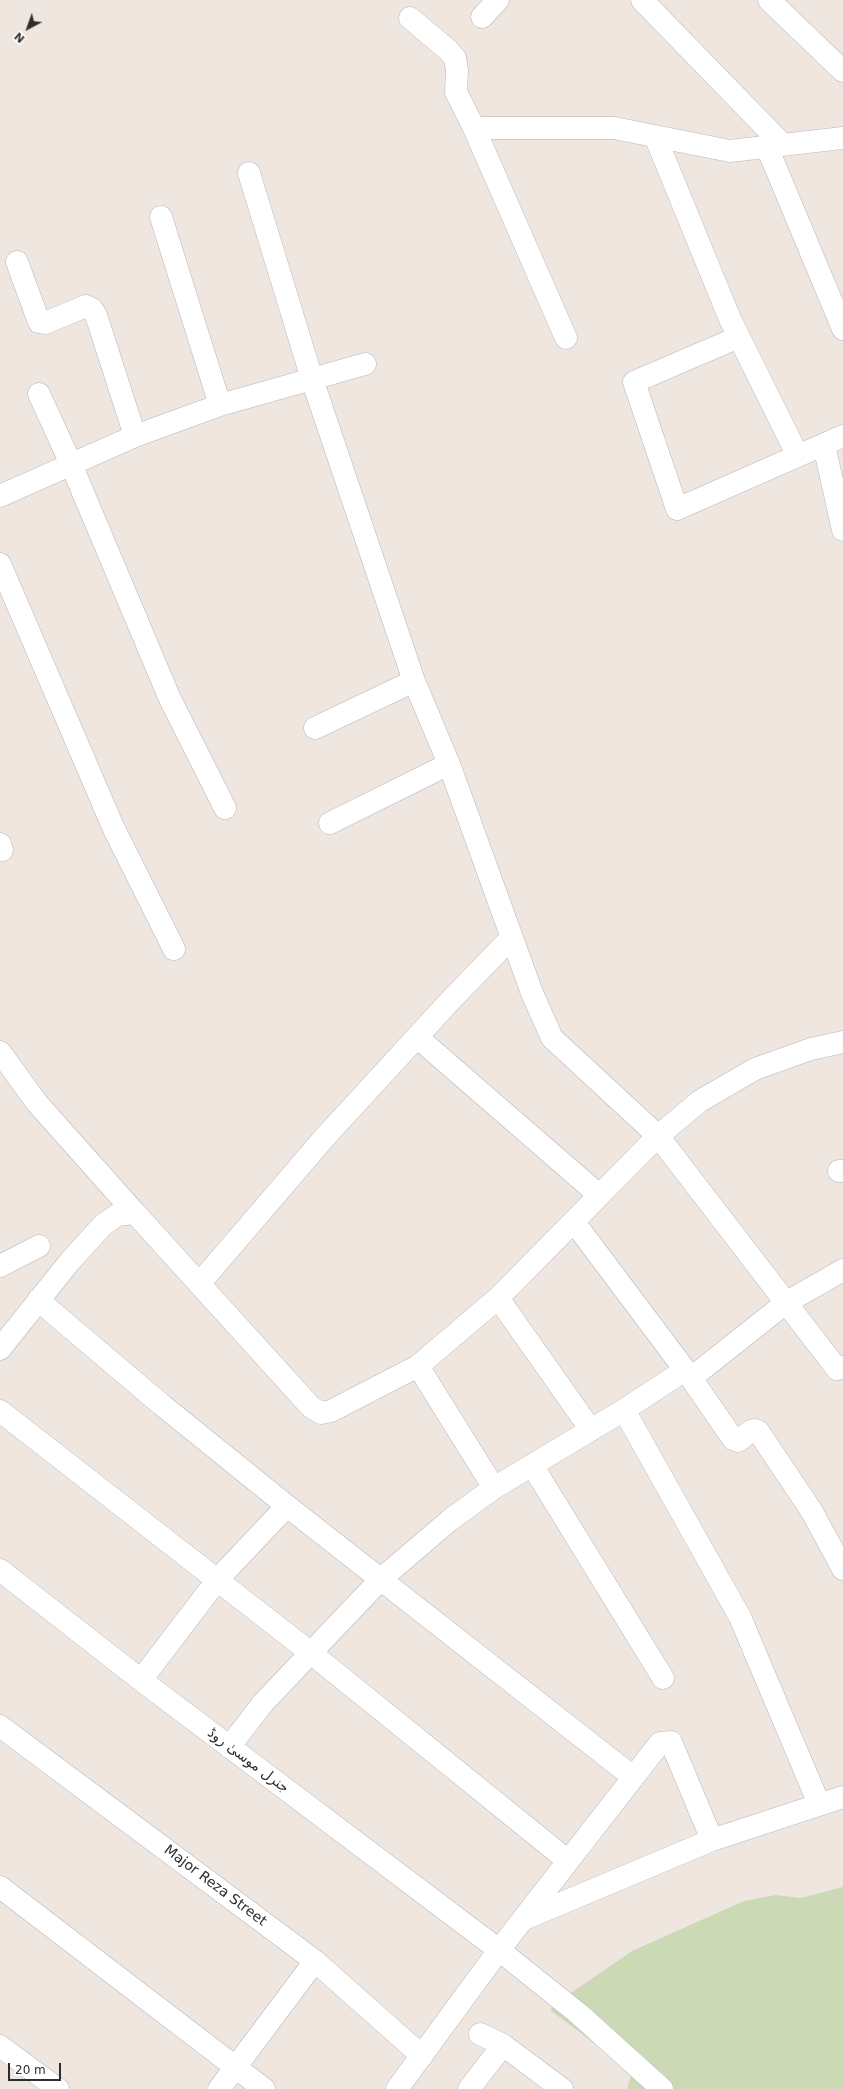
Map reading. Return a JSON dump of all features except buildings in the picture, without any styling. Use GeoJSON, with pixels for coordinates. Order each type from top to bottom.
{"type":"FeatureCollection","features":[{"type":"Feature","properties":{"kind":"street"},"geometry":{"type":"LineString","coordinates":[[482,17],[498,0]]}},
{"type":"Feature","properties":{"kind":"street"},"geometry":{"type":"LineString","coordinates":[[642,0],[775,146],[843,329]]}},
{"type":"Feature","properties":{"kind":"street"},"geometry":{"type":"LineString","coordinates":[[769,0],[843,71]]}},
{"type":"Feature","properties":{"kind":"street"},"geometry":{"type":"LineString","coordinates":[[410,18],[448,50],[455,58],[457,70],[456,92],[474,128],[566,338]]}},
{"type":"Feature","properties":{"kind":"street"},"geometry":{"type":"LineString","coordinates":[[474,128],[614,128],[730,151],[843,138]]}},
{"type":"Feature","properties":{"kind":"street"},"geometry":{"type":"LineString","coordinates":[[655,136],[739,337],[798,456]]}},
{"type":"Feature","properties":{"kind":"street"},"geometry":{"type":"LineString","coordinates":[[249,173],[312,379],[414,681],[449,764],[511,938],[532,993],[552,1038],[658,1136],[841,1372]]}},
{"type":"Feature","properties":{"kind":"street"},"geometry":{"type":"LineString","coordinates":[[161,217],[220,405]]}},
{"type":"Feature","properties":{"kind":"street"},"geometry":{"type":"LineString","coordinates":[[17,262],[39,322],[45,323],[86,306],[92,309],[96,315],[135,436]]}},
{"type":"Feature","properties":{"kind":"street"},"geometry":{"type":"LineString","coordinates":[[739,337],[634,382],[677,509],[833,441],[843,530]]}},
{"type":"Feature","properties":{"kind":"street"},"geometry":{"type":"LineString","coordinates":[[0,496],[135,436],[220,405],[365,364]]}},
{"type":"Feature","properties":{"kind":"street"},"geometry":{"type":"LineString","coordinates":[[39,394],[71,464],[170,699],[225,808]]}},
{"type":"Feature","properties":{"kind":"street"},"geometry":{"type":"LineString","coordinates":[[0,564],[114,829],[174,949]]}},
{"type":"Feature","properties":{"kind":"street"},"geometry":{"type":"LineString","coordinates":[[315,728],[414,681]]}},
{"type":"Feature","properties":{"kind":"street"},"geometry":{"type":"LineString","coordinates":[[330,824],[449,764]]}},
{"type":"Feature","properties":{"kind":"street"},"geometry":{"type":"LineString","coordinates":[[199,1284],[325,1137],[511,938]]}},
{"type":"Feature","properties":{"kind":"street"},"geometry":{"type":"LineString","coordinates":[[417,1037],[599,1195]]}},
{"type":"Feature","properties":{"kind":"street"},"geometry":{"type":"LineString","coordinates":[[0,1052],[37,1103],[311,1407],[321,1413],[331,1411],[418,1366],[498,1298],[658,1136],[700,1101],[755,1069],[811,1049],[843,1042]]}},
{"type":"Feature","properties":{"kind":"street"},"geometry":{"type":"LineString","coordinates":[[0,1349],[38,1300],[103,1225],[117,1215],[135,1213]]}},
{"type":"Feature","properties":{"kind":"street"},"geometry":{"type":"LineString","coordinates":[[574,1222],[688,1374],[733,1439],[738,1441],[751,1431],[758,1431],[811,1510],[843,1569]]}},
{"type":"Feature","properties":{"kind":"street"},"geometry":{"type":"LineString","coordinates":[[0,1266],[39,1246]]}},
{"type":"Feature","properties":{"kind":"street"},"geometry":{"type":"LineString","coordinates":[[229,1747],[264,1702],[381,1579],[450,1520],[494,1488],[624,1410],[688,1374],[787,1302],[843,1270]]}},
{"type":"Feature","properties":{"kind":"street"},"geometry":{"type":"LineString","coordinates":[[498,1298],[591,1430]]}},
{"type":"Feature","properties":{"kind":"street"},"geometry":{"type":"LineString","coordinates":[[38,1300],[162,1405],[287,1506],[633,1778]]}},
{"type":"Feature","properties":{"kind":"street"},"geometry":{"type":"LineString","coordinates":[[418,1366],[494,1488]]}},
{"type":"Feature","properties":{"kind":"street"},"geometry":{"type":"LineString","coordinates":[[624,1410],[740,1617],[819,1804]]}},
{"type":"Feature","properties":{"kind":"street"},"geometry":{"type":"LineString","coordinates":[[0,1411],[312,1653],[567,1860]]}},
{"type":"Feature","properties":{"kind":"street"},"geometry":{"type":"LineString","coordinates":[[532,1465],[663,1678]]}},
{"type":"Feature","properties":{"kind":"street"},"geometry":{"type":"LineString","coordinates":[[142,1680],[218,1579],[287,1506]]}},
{"type":"Feature","properties":{"kind":"street","name":"جنرل موسیٰ روڈ"},"geometry":{"type":"LineString","coordinates":[[0,1570],[229,1747],[499,1950],[578,2014],[662,2089]]}},
{"type":"Feature","properties":{"kind":"street","name":"Major Reza Street"},"geometry":{"type":"LineString","coordinates":[[0,1726],[315,1961],[422,2056]]}},
{"type":"Feature","properties":{"kind":"street"},"geometry":{"type":"LineString","coordinates":[[397,2089],[567,1860],[660,1744],[671,1742],[712,1840]]}},
{"type":"Feature","properties":{"kind":"street"},"geometry":{"type":"LineString","coordinates":[[523,1919],[712,1840],[843,1797]]}},
{"type":"Feature","properties":{"kind":"street"},"geometry":{"type":"LineString","coordinates":[[0,1887],[236,2066],[264,2089]]}},
{"type":"Feature","properties":{"kind":"street"},"geometry":{"type":"LineString","coordinates":[[219,2089],[315,1961]]}},
{"type":"Feature","properties":{"kind":"street"},"geometry":{"type":"LineString","coordinates":[[480,2034],[503,2045],[562,2089]]}},
{"type":"Feature","properties":{"kind":"street"},"geometry":{"type":"LineString","coordinates":[[469,2089],[503,2045]]}},
{"type":"Feature","properties":{"kind":"street"},"geometry":{"type":"LineString","coordinates":[[0,2046],[58,2089]]}},
{"type":"Feature","properties":{"kind":"green space"},"geometry":{"type":"Polygon","coordinates":[[[843,1887],[843,2089],[627,2089],[638,2054],[598,2046],[550,2010],[568,1995],[632,1951],[744,1901],[776,1895],[801,1898],[843,1887]]]}}]}
